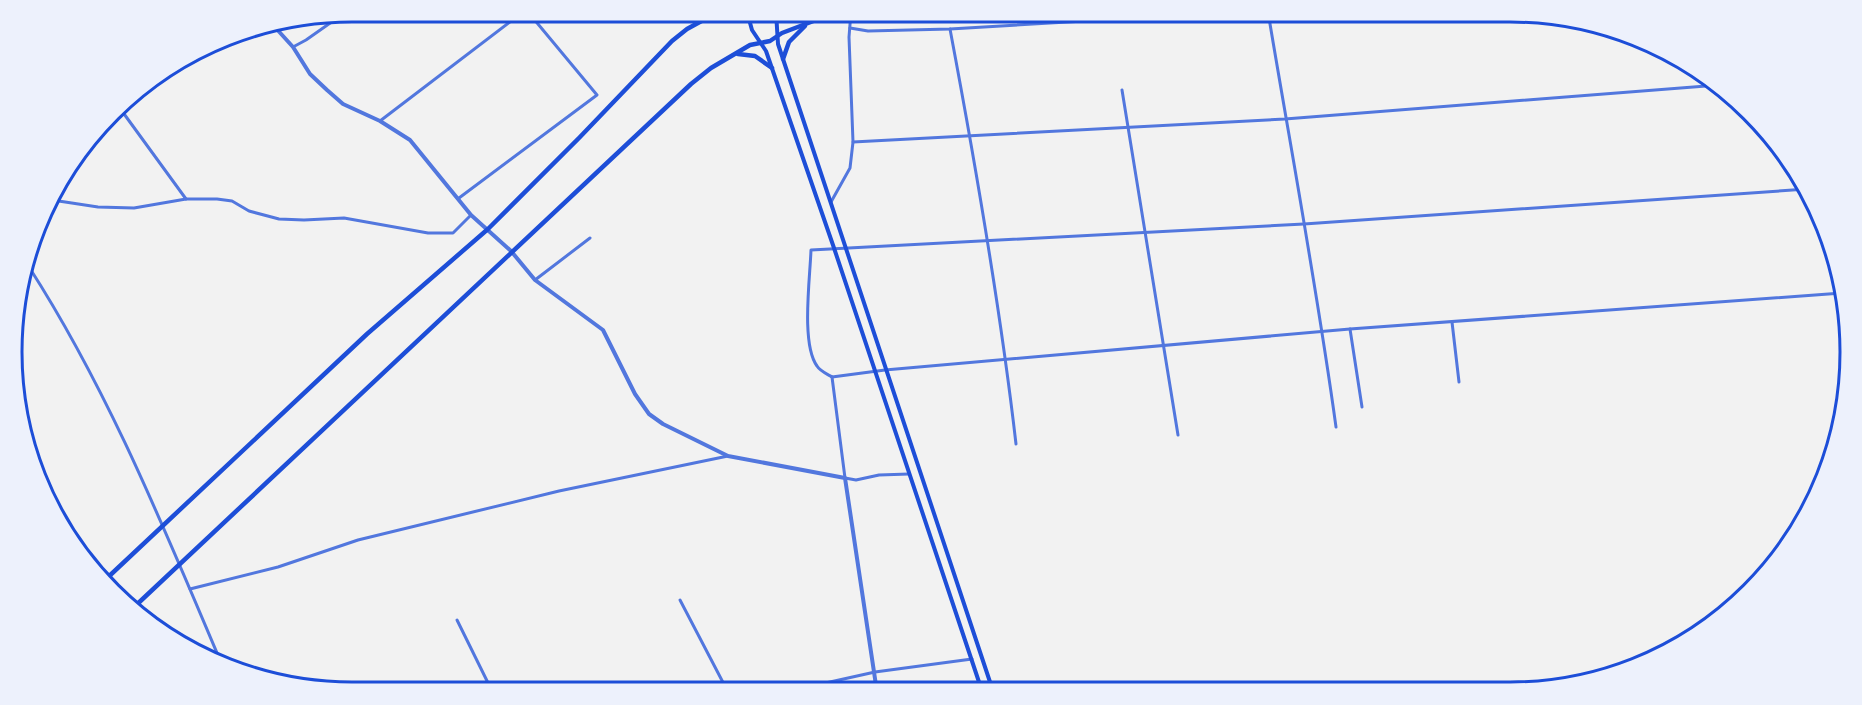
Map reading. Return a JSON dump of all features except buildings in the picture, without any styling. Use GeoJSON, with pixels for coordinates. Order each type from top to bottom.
{"type":"FeatureCollection","features":[{"type":"Feature","properties":{"kind":"highway"},"geometry":{"type":"LineString","coordinates":[[109,576],[343,356],[488,229],[672,41],[700,22]]}},
{"type":"Feature","properties":{"kind":"highway"},"geometry":{"type":"LineString","coordinates":[[138,603],[691,84],[711,68],[750,45],[770,41],[812,22]]}},
{"type":"Feature","properties":{"kind":"highway"},"geometry":{"type":"LineString","coordinates":[[783,59],[793,37],[803,27],[813,22]]}},
{"type":"Feature","properties":{"kind":"highway"},"geometry":{"type":"LineString","coordinates":[[735,53],[755,56],[772,68]]}},
{"type":"Feature","properties":{"kind":"main road"},"geometry":{"type":"LineString","coordinates":[[749,22],[761,42],[772,68],[979,682]]}},
{"type":"Feature","properties":{"kind":"main road"},"geometry":{"type":"LineString","coordinates":[[777,22],[777,36],[783,59],[990,682]]}},
{"type":"Feature","properties":{"kind":"street"},"geometry":{"type":"LineString","coordinates":[[380,121],[510,22]]}},
{"type":"Feature","properties":{"kind":"street"},"geometry":{"type":"LineString","coordinates":[[459,198],[597,95],[536,22]]}},
{"type":"Feature","properties":{"kind":"street"},"geometry":{"type":"LineString","coordinates":[[830,204],[850,168],[853,142],[850,22]]}},
{"type":"Feature","properties":{"kind":"street"},"geometry":{"type":"LineString","coordinates":[[850,28],[868,31],[950,29],[1069,22]]}},
{"type":"Feature","properties":{"kind":"street"},"geometry":{"type":"LineString","coordinates":[[1270,22],[1323,332],[1336,427]]}},
{"type":"Feature","properties":{"kind":"street"},"geometry":{"type":"LineString","coordinates":[[293,47],[328,23]]}},
{"type":"Feature","properties":{"kind":"street"},"geometry":{"type":"LineString","coordinates":[[950,29],[987,240],[1006,360],[1016,444]]}},
{"type":"Feature","properties":{"kind":"street"},"geometry":{"type":"LineString","coordinates":[[279,31],[293,47],[310,74],[327,90],[343,104],[380,121],[410,140],[471,215],[511,251],[535,280],[603,330],[628,382],[649,414],[677,433],[728,456],[856,480],[879,475],[909,474]]}},
{"type":"Feature","properties":{"kind":"street"},"geometry":{"type":"LineString","coordinates":[[853,142],[1285,119],[1704,86]]}},
{"type":"Feature","properties":{"kind":"street"},"geometry":{"type":"LineString","coordinates":[[1122,90],[1178,435]]}},
{"type":"Feature","properties":{"kind":"street"},"geometry":{"type":"LineString","coordinates":[[124,114],[186,199]]}},
{"type":"Feature","properties":{"kind":"street"},"geometry":{"type":"LineString","coordinates":[[1796,190],[1304,224],[811,250],[807,337],[818,368],[832,377],[885,370],[1350,329],[1834,294]]}},
{"type":"Feature","properties":{"kind":"street"},"geometry":{"type":"LineString","coordinates":[[60,201],[98,207],[134,208],[186,199],[232,201],[249,211],[279,219],[344,218],[428,233],[453,233],[471,215]]}},
{"type":"Feature","properties":{"kind":"street"},"geometry":{"type":"LineString","coordinates":[[535,280],[590,238]]}},
{"type":"Feature","properties":{"kind":"street"},"geometry":{"type":"LineString","coordinates":[[33,273],[79,350],[135,461],[217,653]]}},
{"type":"Feature","properties":{"kind":"street"},"geometry":{"type":"LineString","coordinates":[[1452,322],[1459,382]]}},
{"type":"Feature","properties":{"kind":"street"},"geometry":{"type":"LineString","coordinates":[[1350,329],[1362,407]]}},
{"type":"Feature","properties":{"kind":"street"},"geometry":{"type":"LineString","coordinates":[[832,377],[876,682]]}},
{"type":"Feature","properties":{"kind":"street"},"geometry":{"type":"LineString","coordinates":[[190,589],[278,567],[358,540],[559,491],[728,456]]}},
{"type":"Feature","properties":{"kind":"street"},"geometry":{"type":"LineString","coordinates":[[680,600],[723,682]]}},
{"type":"Feature","properties":{"kind":"street"},"geometry":{"type":"LineString","coordinates":[[457,620],[488,682]]}},
{"type":"Feature","properties":{"kind":"street"},"geometry":{"type":"LineString","coordinates":[[830,682],[875,672],[972,659]]}}]}
